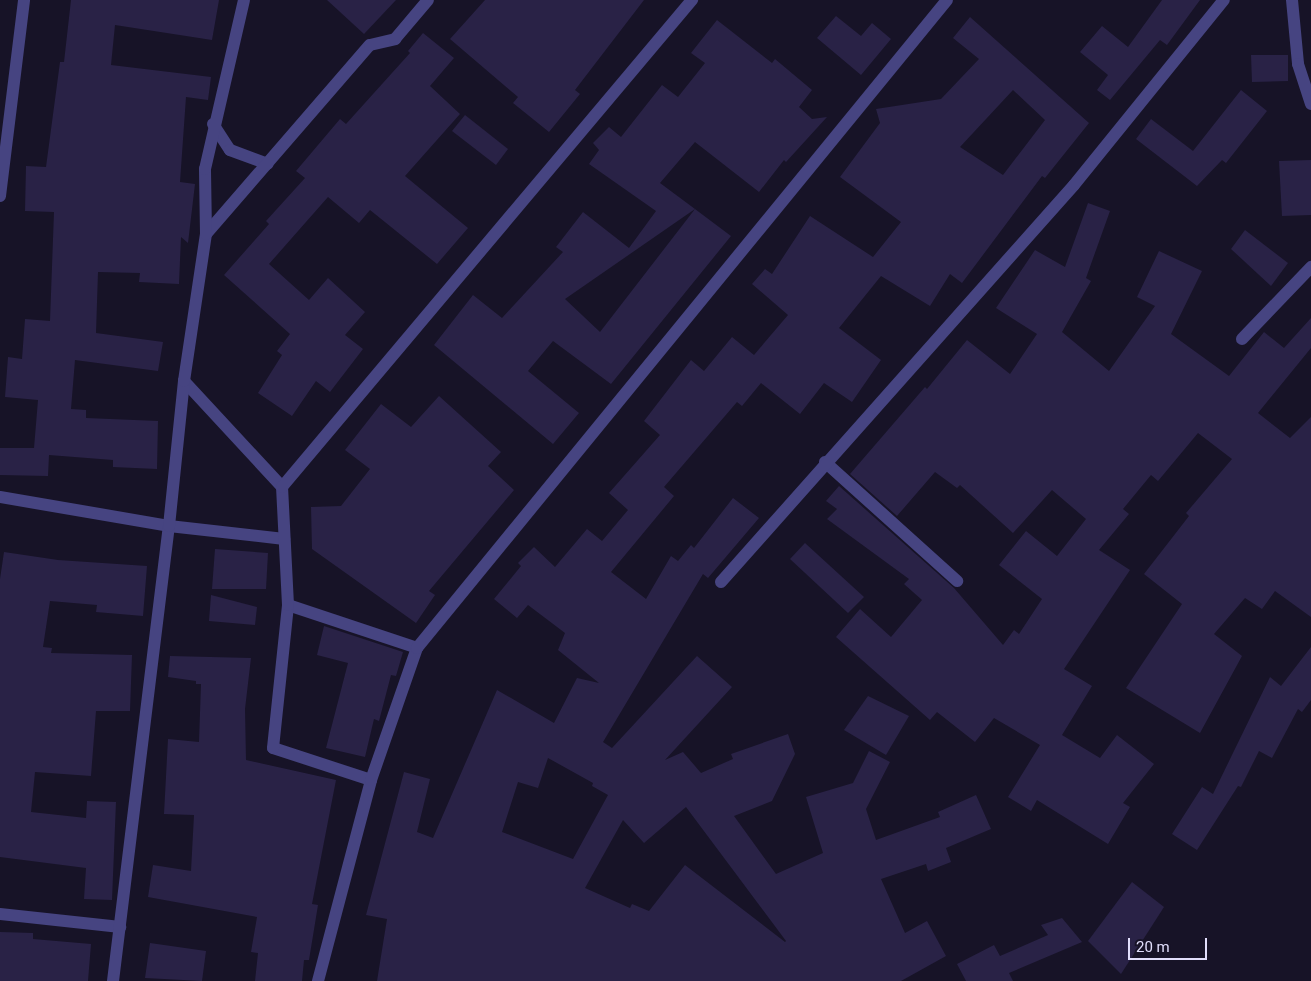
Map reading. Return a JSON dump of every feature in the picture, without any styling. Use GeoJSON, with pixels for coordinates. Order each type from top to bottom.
{"type":"FeatureCollection","features":[{"type":"Feature","properties":{"kind":"street"},"geometry":{"type":"LineString","coordinates":[[0,196],[24,0]]}},
{"type":"Feature","properties":{"kind":"street"},"geometry":{"type":"LineString","coordinates":[[113,981],[169,526],[184,381],[206,234],[205,169],[213,124],[244,0]]}},
{"type":"Feature","properties":{"kind":"street"},"geometry":{"type":"LineString","coordinates":[[206,234],[370,45],[395,39],[428,0]]}},
{"type":"Feature","properties":{"kind":"street"},"geometry":{"type":"LineString","coordinates":[[282,487],[692,0]]}},
{"type":"Feature","properties":{"kind":"street"},"geometry":{"type":"LineString","coordinates":[[318,981],[371,780],[417,648],[946,0]]}},
{"type":"Feature","properties":{"kind":"street"},"geometry":{"type":"LineString","coordinates":[[721,582],[825,462],[1074,184],[1224,0]]}},
{"type":"Feature","properties":{"kind":"street"},"geometry":{"type":"LineString","coordinates":[[1292,0],[1298,64],[1311,104]]}},
{"type":"Feature","properties":{"kind":"street"},"geometry":{"type":"LineString","coordinates":[[213,124],[230,150],[268,164]]}},
{"type":"Feature","properties":{"kind":"street"},"geometry":{"type":"LineString","coordinates":[[1242,339],[1311,267]]}},
{"type":"Feature","properties":{"kind":"street"},"geometry":{"type":"LineString","coordinates":[[184,381],[282,487],[288,605],[273,748],[371,780]]}},
{"type":"Feature","properties":{"kind":"street"},"geometry":{"type":"LineString","coordinates":[[825,462],[957,581]]}},
{"type":"Feature","properties":{"kind":"street"},"geometry":{"type":"LineString","coordinates":[[0,497],[169,526],[284,539]]}},
{"type":"Feature","properties":{"kind":"street"},"geometry":{"type":"LineString","coordinates":[[288,605],[417,648]]}},
{"type":"Feature","properties":{"kind":"street"},"geometry":{"type":"LineString","coordinates":[[0,914],[120,927]]}},
{"type":"Feature","properties":{"kind":"building"},"geometry":{"type":"Polygon","coordinates":[[[71,0],[219,0],[212,40],[115,25],[111,65],[211,77],[208,100],[186,97],[180,182],[195,184],[188,243],[181,237],[179,284],[139,282],[140,273],[98,272],[96,333],[163,342],[158,371],[75,360],[71,409],[86,410],[86,418],[158,421],[157,469],[113,467],[113,460],[49,455],[48,476],[0,475],[0,448],[34,448],[38,400],[5,397],[8,357],[22,359],[25,319],[50,321],[54,212],[25,211],[26,166],[46,167],[60,62],[64,62],[71,0]]]}},
{"type":"Feature","properties":{"kind":"building"},"geometry":{"type":"Polygon","coordinates":[[[327,0],[396,0],[364,34],[327,0]]]}},
{"type":"Feature","properties":{"kind":"building"},"geometry":{"type":"Polygon","coordinates":[[[485,0],[644,0],[575,90],[580,94],[549,132],[513,103],[518,97],[450,39],[485,0]]]}},
{"type":"Feature","properties":{"kind":"building"},"geometry":{"type":"Polygon","coordinates":[[[1162,0],[1200,0],[1167,45],[1160,40],[1110,100],[1097,90],[1108,75],[1080,52],[1102,26],[1128,47],[1162,0]]]}},
{"type":"Feature","properties":{"kind":"building"},"geometry":{"type":"Polygon","coordinates":[[[836,16],[861,36],[872,23],[891,39],[861,75],[817,38],[836,16]]]}},
{"type":"Feature","properties":{"kind":"building"},"geometry":{"type":"Polygon","coordinates":[[[970,17],[1089,123],[1045,178],[1042,176],[962,283],[950,274],[930,306],[881,276],[839,328],[881,360],[852,402],[824,383],[800,414],[761,383],[742,406],[737,402],[664,487],[674,496],[611,572],[646,599],[671,556],[678,561],[691,545],[694,548],[733,498],[759,518],[708,578],[703,574],[603,742],[612,748],[697,656],[732,687],[665,760],[683,752],[701,773],[733,759],[731,754],[788,734],[795,754],[772,801],[734,816],[776,874],[823,853],[806,797],[853,783],[869,751],[890,762],[866,809],[876,840],[940,817],[938,812],[976,795],[991,829],[946,848],[951,862],[928,871],[926,864],[881,879],[905,933],[927,921],[946,956],[901,981],[377,981],[387,919],[366,915],[404,772],[430,779],[417,832],[433,838],[497,690],[554,723],[577,678],[599,683],[558,650],[565,633],[528,605],[517,618],[494,599],[521,566],[518,563],[534,547],[555,567],[587,529],[602,541],[628,510],[609,493],[660,435],[644,421],[691,360],[704,371],[732,337],[754,355],[788,315],[752,284],[765,269],[772,274],[810,216],[873,257],[901,222],[840,177],[880,123],[876,109],[941,99],[979,59],[953,38],[970,17]],[[1013,90],[960,147],[1003,175],[1045,120],[1013,90]],[[548,758],[538,788],[518,782],[502,832],[573,859],[608,795],[592,786],[593,783],[548,758]],[[686,807],[644,843],[623,820],[585,888],[630,908],[632,904],[649,911],[685,865],[786,941],[686,807]]]}},
{"type":"Feature","properties":{"kind":"building"},"geometry":{"type":"Polygon","coordinates":[[[717,20],[772,63],[775,59],[812,90],[799,107],[812,119],[827,117],[786,162],[784,160],[759,192],[695,142],[660,183],[695,209],[731,236],[611,384],[553,341],[528,371],[579,413],[553,444],[434,345],[473,295],[502,318],[563,252],[556,247],[583,212],[629,248],[656,211],[589,164],[599,150],[593,143],[609,127],[621,137],[662,85],[678,97],[705,63],[691,53],[717,20]],[[695,209],[565,299],[600,332],[695,209]]]}},
{"type":"Feature","properties":{"kind":"building"},"geometry":{"type":"Polygon","coordinates":[[[423,33],[454,58],[430,86],[460,114],[405,176],[468,228],[437,264],[370,210],[359,223],[328,197],[269,264],[309,300],[328,278],[365,312],[345,335],[363,349],[330,392],[316,381],[292,416],[258,393],[282,355],[277,351],[290,334],[224,275],[269,224],[266,221],[305,178],[296,171],[340,119],[346,124],[410,53],[408,51],[423,33]]]}},
{"type":"Feature","properties":{"kind":"building"},"geometry":{"type":"Polygon","coordinates":[[[1251,55],[1288,55],[1288,81],[1252,82],[1251,55]]]}},
{"type":"Feature","properties":{"kind":"building"},"geometry":{"type":"Polygon","coordinates":[[[1241,90],[1267,111],[1226,163],[1222,160],[1197,186],[1136,139],[1151,119],[1193,151],[1241,90]]]}},
{"type":"Feature","properties":{"kind":"building"},"geometry":{"type":"Polygon","coordinates":[[[465,115],[508,149],[496,165],[452,131],[465,115]]]}},
{"type":"Feature","properties":{"kind":"building"},"geometry":{"type":"Polygon","coordinates":[[[1311,160],[1311,215],[1282,216],[1279,161],[1311,160]]]}},
{"type":"Feature","properties":{"kind":"building"},"geometry":{"type":"Polygon","coordinates":[[[1088,203],[1110,211],[1086,278],[1091,281],[1062,332],[1109,371],[1155,306],[1137,297],[1159,251],[1202,271],[1171,334],[1229,376],[1264,332],[1284,348],[1311,318],[1311,348],[1258,413],[1290,438],[1311,417],[1311,617],[1275,591],[1262,609],[1245,598],[1214,634],[1242,656],[1200,733],[1126,688],[1182,604],[1144,574],[1189,516],[1186,513],[1232,459],[1198,433],[1158,481],[1151,475],[1123,509],[1129,514],[1099,550],[1130,570],[1064,669],[1092,686],[1062,735],[1100,758],[1117,735],[1154,764],[1123,803],[1130,807],[1108,844],[1037,800],[1031,811],[1008,797],[1040,745],[994,718],[975,742],[937,712],[930,720],[836,637],[860,609],[891,637],[922,600],[904,584],[909,579],[827,519],[837,509],[826,501],[839,486],[954,588],[1003,645],[1014,630],[1019,634],[1042,599],[999,565],[1026,531],[1057,556],[1086,519],[1052,490],[1013,533],[960,485],[957,488],[935,472],[897,516],[850,474],[925,387],[927,389],[967,340],[1010,374],[1037,334],[996,308],[1035,250],[1065,267],[1088,203]]]}},
{"type":"Feature","properties":{"kind":"building"},"geometry":{"type":"Polygon","coordinates":[[[1245,230],[1288,263],[1271,286],[1231,249],[1245,230]]]}},
{"type":"Feature","properties":{"kind":"building"},"geometry":{"type":"Polygon","coordinates":[[[439,396],[501,452],[488,466],[514,490],[429,591],[435,595],[416,623],[312,549],[311,507],[341,506],[370,469],[345,450],[381,404],[411,427],[439,396]]]}},
{"type":"Feature","properties":{"kind":"building"},"geometry":{"type":"Polygon","coordinates":[[[805,543],[864,597],[848,613],[790,559],[805,543]]]}},
{"type":"Feature","properties":{"kind":"building"},"geometry":{"type":"Polygon","coordinates":[[[215,549],[268,553],[266,589],[212,589],[215,549]]]}},
{"type":"Feature","properties":{"kind":"building"},"geometry":{"type":"Polygon","coordinates":[[[4,552],[58,560],[147,566],[143,616],[96,612],[97,605],[50,601],[43,647],[52,648],[51,653],[132,655],[130,711],[96,711],[91,776],[35,772],[31,812],[86,818],[87,801],[116,802],[112,900],[84,899],[86,868],[0,857],[0,579],[4,552]]]}},
{"type":"Feature","properties":{"kind":"building"},"geometry":{"type":"Polygon","coordinates":[[[211,595],[257,607],[255,625],[209,621],[211,595]]]}},
{"type":"Feature","properties":{"kind":"building"},"geometry":{"type":"Polygon","coordinates":[[[324,626],[403,652],[396,676],[391,675],[379,721],[374,719],[365,757],[326,748],[348,663],[317,655],[324,626]]]}},
{"type":"Feature","properties":{"kind":"building"},"geometry":{"type":"Polygon","coordinates":[[[1311,647],[1311,700],[1302,712],[1298,709],[1272,758],[1259,751],[1241,787],[1238,786],[1197,850],[1172,834],[1202,787],[1213,794],[1270,677],[1281,686],[1311,647]]]}},
{"type":"Feature","properties":{"kind":"building"},"geometry":{"type":"Polygon","coordinates":[[[170,656],[251,658],[245,709],[246,760],[336,780],[312,904],[318,905],[309,960],[304,960],[302,981],[255,981],[258,953],[251,952],[257,917],[148,897],[153,865],[191,871],[194,815],[164,814],[168,739],[199,742],[201,684],[196,684],[196,681],[168,677],[170,656]]]}},
{"type":"Feature","properties":{"kind":"building"},"geometry":{"type":"Polygon","coordinates":[[[868,696],[909,716],[886,755],[844,730],[868,696]]]}},
{"type":"Feature","properties":{"kind":"building"},"geometry":{"type":"Polygon","coordinates":[[[1132,882],[1164,907],[1121,974],[1088,941],[1132,882]]]}},
{"type":"Feature","properties":{"kind":"building"},"geometry":{"type":"Polygon","coordinates":[[[1062,918],[1082,942],[1009,973],[1013,981],[966,981],[957,964],[994,945],[1000,956],[1048,935],[1041,925],[1062,918]]]}},
{"type":"Feature","properties":{"kind":"building"},"geometry":{"type":"Polygon","coordinates":[[[0,932],[33,933],[33,939],[91,944],[88,981],[0,981],[0,932]]]}},
{"type":"Feature","properties":{"kind":"building"},"geometry":{"type":"Polygon","coordinates":[[[150,943],[206,951],[202,981],[145,978],[150,943]]]}}]}
